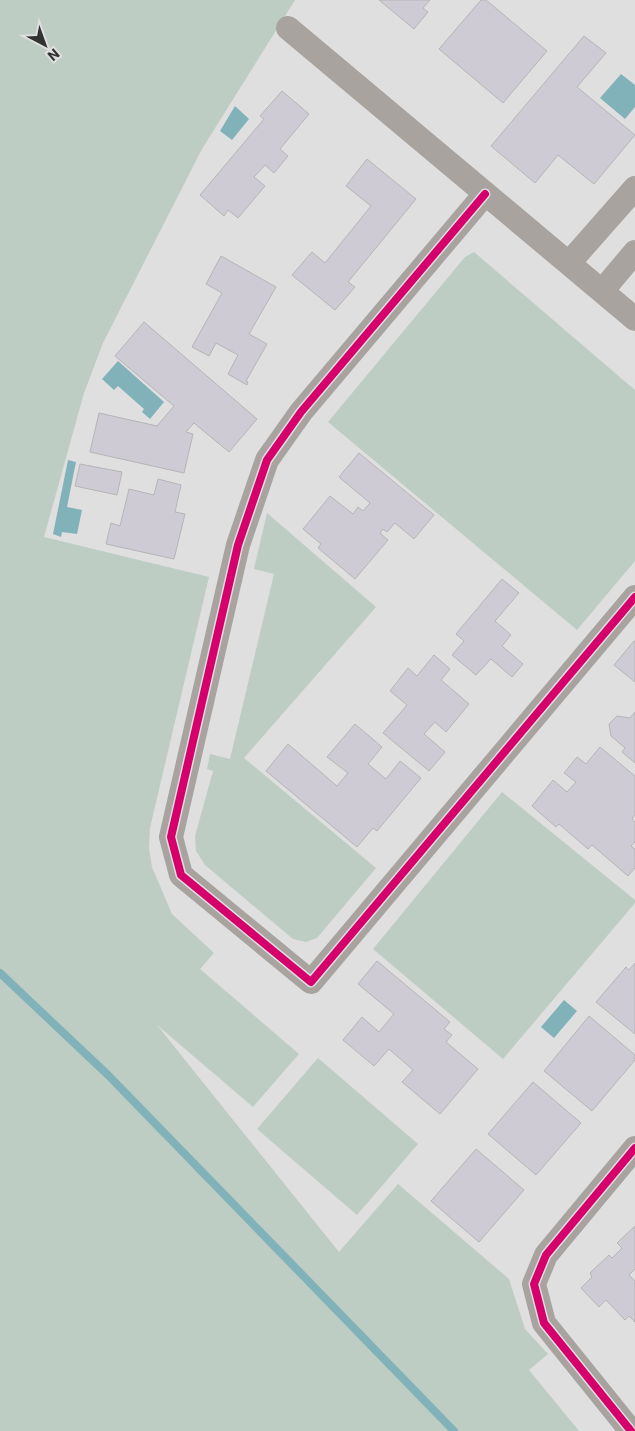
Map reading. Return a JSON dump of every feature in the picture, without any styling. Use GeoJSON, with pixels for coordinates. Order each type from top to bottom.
{"type":"FeatureCollection","features":[{"type":"Feature","properties":{"kind":"street"},"geometry":{"type":"LineString","coordinates":[[288,28],[635,320]]}},
{"type":"Feature","properties":{"kind":"street"},"geometry":{"type":"LineString","coordinates":[[569,263],[635,188]]}},
{"type":"Feature","properties":{"kind":"street"},"geometry":{"type":"LineString","coordinates":[[485,194],[301,412],[267,460],[238,545],[172,837],[180,875],[311,982],[635,597]]}},
{"type":"Feature","properties":{"kind":"street"},"geometry":{"type":"LineString","coordinates":[[602,292],[635,252]]}},
{"type":"Feature","properties":{"kind":"street"},"geometry":{"type":"LineString","coordinates":[[631,1431],[544,1324],[534,1284],[546,1255],[635,1148]]}},
{"type":"Feature","properties":{"kind":"shaded area"},"geometry":{"type":"Polygon","coordinates":[[[0,0],[295,0],[202,149],[103,343],[84,393],[44,537],[209,577],[150,828],[149,848],[152,867],[172,914],[214,953],[200,969],[299,1054],[253,1107],[157,1025],[339,1252],[398,1184],[509,1279],[525,1329],[548,1354],[529,1370],[579,1431],[0,1431],[0,0]]]}},
{"type":"Feature","properties":{"kind":"shaded area"},"geometry":{"type":"Polygon","coordinates":[[[474,252],[635,390],[635,561],[577,630],[328,422],[465,257],[474,252]]]}},
{"type":"Feature","properties":{"kind":"shaded area"},"geometry":{"type":"Polygon","coordinates":[[[267,513],[376,607],[244,758],[376,868],[317,938],[306,942],[293,939],[205,865],[196,851],[195,836],[213,771],[207,769],[210,754],[230,759],[274,574],[254,569],[267,513]]]}},
{"type":"Feature","properties":{"kind":"shaded area"},"geometry":{"type":"Polygon","coordinates":[[[502,792],[635,900],[635,903],[503,1059],[373,949],[502,792]]]}},
{"type":"Feature","properties":{"kind":"shaded area"},"geometry":{"type":"Polygon","coordinates":[[[318,1058],[418,1144],[357,1215],[257,1129],[318,1058]]]}},
{"type":"Feature","properties":{"kind":"water"},"geometry":{"type":"Polygon","coordinates":[[[621,74],[635,85],[635,107],[625,119],[600,98],[621,74]]]}},
{"type":"Feature","properties":{"kind":"water"},"geometry":{"type":"Polygon","coordinates":[[[235,106],[249,119],[232,140],[220,131],[235,106]]]}},
{"type":"Feature","properties":{"kind":"water"},"geometry":{"type":"Polygon","coordinates":[[[118,361],[164,402],[150,419],[142,412],[144,409],[118,386],[114,390],[102,379],[118,361]]]}},
{"type":"Feature","properties":{"kind":"water"},"geometry":{"type":"Polygon","coordinates":[[[68,460],[76,462],[67,507],[82,510],[77,534],[62,532],[61,537],[53,534],[68,460]]]}},
{"type":"Feature","properties":{"kind":"water"},"geometry":{"type":"Polygon","coordinates":[[[564,1000],[577,1011],[554,1038],[541,1027],[564,1000]]]}},
{"type":"Feature","properties":{"kind":"building"},"geometry":{"type":"Polygon","coordinates":[[[379,0],[430,0],[423,8],[428,12],[414,29],[379,0]]]}},
{"type":"Feature","properties":{"kind":"building"},"geometry":{"type":"Polygon","coordinates":[[[481,0],[486,0],[547,51],[503,103],[439,49],[481,0]]]}},
{"type":"Feature","properties":{"kind":"building"},"geometry":{"type":"Polygon","coordinates":[[[584,36],[606,53],[577,87],[635,135],[594,184],[558,155],[535,183],[491,146],[584,36]]]}},
{"type":"Feature","properties":{"kind":"building"},"geometry":{"type":"Polygon","coordinates":[[[282,91],[309,114],[280,149],[288,156],[274,173],[265,165],[254,177],[265,186],[238,218],[228,210],[224,216],[200,195],[264,119],[260,116],[282,91]]]}},
{"type":"Feature","properties":{"kind":"building"},"geometry":{"type":"Polygon","coordinates":[[[367,159],[416,199],[348,282],[355,287],[335,310],[292,275],[312,252],[325,263],[371,206],[346,186],[367,159]]]}},
{"type":"Feature","properties":{"kind":"building"},"geometry":{"type":"Polygon","coordinates":[[[221,256],[276,287],[249,334],[267,344],[246,381],[248,382],[247,385],[228,374],[238,355],[216,343],[209,356],[192,347],[222,293],[206,284],[221,256]]]}},
{"type":"Feature","properties":{"kind":"building"},"geometry":{"type":"Polygon","coordinates":[[[144,322],[257,419],[229,452],[194,423],[186,432],[193,434],[184,473],[90,452],[99,413],[157,426],[174,406],[115,356],[144,322]]]}},
{"type":"Feature","properties":{"kind":"building"},"geometry":{"type":"Polygon","coordinates":[[[359,453],[434,515],[414,539],[395,523],[387,532],[383,529],[380,533],[388,540],[355,579],[318,548],[321,544],[303,529],[330,496],[353,514],[358,507],[363,511],[370,503],[339,477],[359,453]]]}},
{"type":"Feature","properties":{"kind":"building"},"geometry":{"type":"Polygon","coordinates":[[[80,464],[122,472],[117,495],[75,486],[80,464]]]}},
{"type":"Feature","properties":{"kind":"building"},"geometry":{"type":"Polygon","coordinates":[[[158,479],[181,485],[175,512],[185,514],[174,559],[106,544],[111,523],[120,526],[129,489],[154,495],[158,479]]]}},
{"type":"Feature","properties":{"kind":"building"},"geometry":{"type":"Polygon","coordinates":[[[502,579],[519,593],[495,621],[511,635],[502,646],[523,664],[512,677],[491,659],[476,675],[452,655],[464,641],[456,634],[502,579]]]}},
{"type":"Feature","properties":{"kind":"building"},"geometry":{"type":"Polygon","coordinates":[[[635,641],[635,682],[614,665],[635,641]]]}},
{"type":"Feature","properties":{"kind":"building"},"geometry":{"type":"Polygon","coordinates":[[[434,655],[450,669],[441,680],[469,704],[446,732],[435,722],[424,734],[445,752],[429,771],[383,733],[407,705],[390,691],[408,668],[417,676],[434,655]]]}},
{"type":"Feature","properties":{"kind":"building"},"geometry":{"type":"Polygon","coordinates":[[[635,712],[635,763],[622,752],[625,748],[611,736],[609,724],[617,716],[630,718],[635,712]]]}},
{"type":"Feature","properties":{"kind":"building"},"geometry":{"type":"Polygon","coordinates":[[[355,724],[382,747],[368,764],[386,779],[400,761],[421,778],[377,831],[373,828],[357,847],[266,771],[288,744],[337,786],[348,773],[327,757],[355,724]]]}},
{"type":"Feature","properties":{"kind":"building"},"geometry":{"type":"Polygon","coordinates":[[[600,747],[635,776],[635,815],[632,819],[635,822],[635,842],[631,846],[635,849],[635,868],[628,876],[592,845],[588,849],[559,824],[556,827],[532,806],[553,780],[567,792],[576,782],[564,773],[577,757],[586,764],[600,747]]]}},
{"type":"Feature","properties":{"kind":"building"},"geometry":{"type":"Polygon","coordinates":[[[377,961],[450,1022],[444,1029],[452,1035],[446,1042],[478,1069],[440,1114],[402,1082],[413,1070],[389,1049],[374,1066],[343,1040],[362,1017],[379,1032],[394,1014],[358,984],[377,961]]]}},
{"type":"Feature","properties":{"kind":"building"},"geometry":{"type":"Polygon","coordinates":[[[635,963],[635,1034],[596,1002],[626,967],[629,970],[635,963]]]}},
{"type":"Feature","properties":{"kind":"building"},"geometry":{"type":"Polygon","coordinates":[[[589,1016],[635,1055],[635,1060],[592,1111],[544,1071],[589,1016]]]}},
{"type":"Feature","properties":{"kind":"building"},"geometry":{"type":"Polygon","coordinates":[[[533,1082],[581,1123],[536,1175],[488,1134],[533,1082]]]}},
{"type":"Feature","properties":{"kind":"building"},"geometry":{"type":"Polygon","coordinates":[[[476,1149],[524,1190],[479,1242],[431,1201],[476,1149]]]}},
{"type":"Feature","properties":{"kind":"building"},"geometry":{"type":"Polygon","coordinates":[[[635,1226],[635,1269],[629,1275],[635,1281],[635,1322],[629,1316],[625,1320],[606,1300],[599,1307],[581,1288],[592,1277],[590,1273],[609,1255],[612,1258],[622,1248],[617,1243],[635,1226]]]}},
{"type":"Feature","properties":{"kind":"waterway"},"geometry":{"type":"LineString","coordinates":[[0,973],[108,1075],[454,1431]]}},
{"type":"Feature","properties":{"kind":"cycle path"},"geometry":{"type":"LineString","coordinates":[[485,194],[301,412],[267,460],[238,545],[171,837],[181,875],[311,982],[635,597]]}},
{"type":"Feature","properties":{"kind":"cycle path"},"geometry":{"type":"LineString","coordinates":[[631,1431],[544,1323],[534,1284],[546,1255],[635,1148]]}}]}
